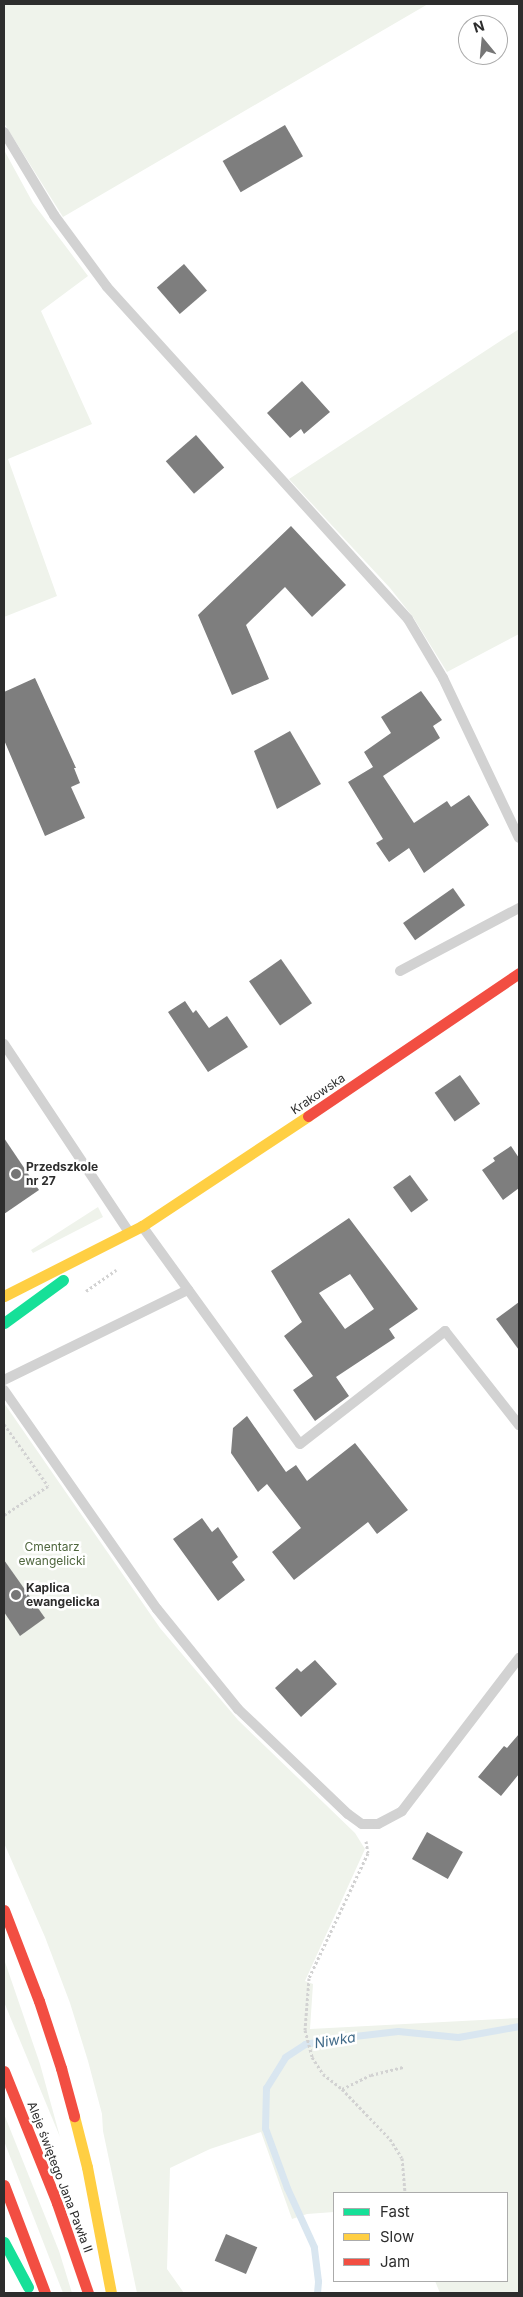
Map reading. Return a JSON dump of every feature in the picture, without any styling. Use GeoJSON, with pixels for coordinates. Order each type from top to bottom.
{"type":"FeatureCollection","features":[{"type":"Feature","properties":{"kind":"main road","name":"Krakowska"},"geometry":{"type":"LineString","coordinates":[[4,1296],[142,1226],[266,1146],[519,973]]}},
{"type":"Feature","properties":{"kind":"main road","name":"Krakowska"},"geometry":{"type":"LineString","coordinates":[[4,1323],[130,1233]]}},
{"type":"Feature","properties":{"kind":"main road"},"geometry":{"type":"LineString","coordinates":[[4,1910],[39,2001],[61,2068],[87,2167],[111,2293]]}},
{"type":"Feature","properties":{"kind":"main road","name":"Aleje świętego Jana Pawła II"},"geometry":{"type":"LineString","coordinates":[[4,2070],[57,2203],[88,2293]]}},
{"type":"Feature","properties":{"kind":"main road"},"geometry":{"type":"LineString","coordinates":[[4,2185],[45,2293]]}},
{"type":"Feature","properties":{"kind":"main road"},"geometry":{"type":"LineString","coordinates":[[4,2242],[31,2293]]}},
{"type":"Feature","properties":{"kind":"lane"},"geometry":{"type":"LineString","coordinates":[[4,132],[54,215],[107,288],[408,619],[442,678],[519,838]]}},
{"type":"Feature","properties":{"kind":"lane"},"geometry":{"type":"LineString","coordinates":[[400,971],[519,908]]}},
{"type":"Feature","properties":{"kind":"lane"},"geometry":{"type":"LineString","coordinates":[[4,1044],[130,1233]]}},
{"type":"Feature","properties":{"kind":"lane"},"geometry":{"type":"LineString","coordinates":[[142,1226],[300,1444],[446,1331],[519,1425]]}},
{"type":"Feature","properties":{"kind":"lane"},"geometry":{"type":"LineString","coordinates":[[4,1380],[188,1290]]}},
{"type":"Feature","properties":{"kind":"lane"},"geometry":{"type":"LineString","coordinates":[[4,1390],[157,1609],[238,1708],[348,1814],[362,1824],[378,1824],[402,1811],[519,1658]]}},
{"type":"Feature","properties":{"kind":"path"},"geometry":{"type":"LineString","coordinates":[[4,1424],[48,1486],[4,1515]]}},
{"type":"Feature","properties":{"kind":"path"},"geometry":{"type":"LineString","coordinates":[[362,1824],[368,1853],[319,1953],[309,1978],[305,2030],[312,2057],[323,2074],[342,2089],[390,2139],[402,2158],[405,2192]]}},
{"type":"Feature","properties":{"kind":"path"},"geometry":{"type":"LineString","coordinates":[[342,2089],[370,2074],[404,2067]]}},
{"type":"Feature","properties":{"kind":"green space"},"geometry":{"type":"Polygon","coordinates":[[[4,4],[428,4],[63,217],[4,123],[4,4]]]}},
{"type":"Feature","properties":{"kind":"green space"},"geometry":{"type":"Polygon","coordinates":[[[4,150],[33,203],[88,276],[41,311],[92,424],[8,459],[57,596],[4,617],[4,150]]]}},
{"type":"Feature","properties":{"kind":"green space"},"geometry":{"type":"Polygon","coordinates":[[[519,329],[519,634],[447,672],[413,617],[390,588],[289,479],[519,329]]]}},
{"type":"Feature","properties":{"kind":"green space"},"geometry":{"type":"Polygon","coordinates":[[[98,1207],[103,1217],[33,1253],[31,1250],[98,1207]]]}},
{"type":"Feature","properties":{"kind":"green space","name":"Cmentarz ewangelicki"},"geometry":{"type":"Polygon","coordinates":[[[4,1403],[160,1628],[238,1720],[355,1833],[365,1849],[305,1981],[313,1984],[310,2029],[519,2018],[519,2293],[440,2293],[435,2282],[508,2282],[508,2192],[333,2192],[333,2212],[307,2214],[292,2219],[261,2132],[210,2149],[170,2168],[167,2269],[184,2293],[137,2293],[103,2131],[102,2114],[88,2061],[70,2003],[45,1937],[4,1843],[4,1403]]]}},
{"type":"Feature","properties":{"kind":"green space"},"geometry":{"type":"Polygon","coordinates":[[[4,1959],[40,2064],[60,2137],[4,2002],[4,1959]]]}},
{"type":"Feature","properties":{"kind":"green space"},"geometry":{"type":"Polygon","coordinates":[[[4,2114],[59,2251],[72,2293],[63,2293],[4,2141],[4,2114]]]}},
{"type":"Feature","properties":{"kind":"building"},"geometry":{"type":"Polygon","coordinates":[[[285,125],[303,156],[241,192],[223,161],[285,125]]]}},
{"type":"Feature","properties":{"kind":"building"},"geometry":{"type":"Polygon","coordinates":[[[184,264],[207,290],[180,314],[157,288],[184,264]]]}},
{"type":"Feature","properties":{"kind":"building"},"geometry":{"type":"Polygon","coordinates":[[[302,381],[330,412],[304,434],[301,429],[290,438],[267,413],[302,381]]]}},
{"type":"Feature","properties":{"kind":"building"},"geometry":{"type":"Polygon","coordinates":[[[196,435],[224,467],[194,494],[166,461],[196,435]]]}},
{"type":"Feature","properties":{"kind":"building"},"geometry":{"type":"Polygon","coordinates":[[[291,526],[346,585],[312,617],[285,587],[246,625],[269,679],[232,695],[198,615],[291,526]]]}},
{"type":"Feature","properties":{"kind":"building"},"geometry":{"type":"Polygon","coordinates":[[[35,678],[76,768],[74,768],[80,783],[71,787],[85,818],[45,836],[4,740],[4,692],[35,678]]]}},
{"type":"Feature","properties":{"kind":"building"},"geometry":{"type":"Polygon","coordinates":[[[421,691],[442,720],[433,726],[440,738],[383,776],[414,823],[447,801],[451,807],[469,795],[489,825],[424,873],[409,848],[389,862],[376,843],[383,839],[348,782],[373,767],[364,752],[391,733],[381,717],[421,691]]]}},
{"type":"Feature","properties":{"kind":"building"},"geometry":{"type":"Polygon","coordinates":[[[290,731],[321,784],[277,809],[254,751],[290,731]]]}},
{"type":"Feature","properties":{"kind":"building"},"geometry":{"type":"Polygon","coordinates":[[[453,888],[465,905],[415,940],[403,923],[453,888]]]}},
{"type":"Feature","properties":{"kind":"building"},"geometry":{"type":"Polygon","coordinates":[[[281,959],[312,1003],[280,1026],[249,981],[281,959]]]}},
{"type":"Feature","properties":{"kind":"building"},"geometry":{"type":"Polygon","coordinates":[[[185,1001],[193,1013],[196,1010],[209,1028],[227,1016],[248,1047],[208,1072],[168,1012],[185,1001]]]}},
{"type":"Feature","properties":{"kind":"building"},"geometry":{"type":"Polygon","coordinates":[[[460,1075],[480,1104],[455,1121],[435,1093],[460,1075]]]}},
{"type":"Feature","properties":{"kind":"building","name":"Przedszkole nr 27"},"geometry":{"type":"Polygon","coordinates":[[[4,1138],[39,1190],[4,1214],[4,1138]]]}},
{"type":"Feature","properties":{"kind":"building"},"geometry":{"type":"Polygon","coordinates":[[[511,1146],[519,1158],[519,1188],[503,1200],[482,1170],[495,1161],[493,1158],[511,1146]]]}},
{"type":"Feature","properties":{"kind":"building"},"geometry":{"type":"Polygon","coordinates":[[[410,1175],[428,1200],[411,1212],[393,1187],[410,1175]]]}},
{"type":"Feature","properties":{"kind":"building"},"geometry":{"type":"Polygon","coordinates":[[[349,1218],[418,1309],[389,1329],[395,1338],[336,1377],[349,1396],[315,1421],[293,1390],[313,1376],[284,1336],[302,1322],[271,1271],[349,1218]],[[350,1274],[319,1293],[345,1329],[374,1309],[350,1274]]]}},
{"type":"Feature","properties":{"kind":"building"},"geometry":{"type":"Polygon","coordinates":[[[519,1302],[519,1350],[496,1319],[519,1302]]]}},
{"type":"Feature","properties":{"kind":"building"},"geometry":{"type":"Polygon","coordinates":[[[247,1416],[286,1472],[296,1465],[307,1481],[355,1443],[408,1510],[377,1534],[368,1522],[294,1580],[272,1552],[301,1528],[267,1484],[258,1492],[231,1453],[233,1428],[247,1416]]]}},
{"type":"Feature","properties":{"kind":"building"},"geometry":{"type":"Polygon","coordinates":[[[202,1518],[212,1532],[218,1527],[238,1557],[232,1562],[245,1580],[218,1601],[173,1539],[202,1518]]]}},
{"type":"Feature","properties":{"kind":"building","name":"Kaplica ewangelicka"},"geometry":{"type":"Polygon","coordinates":[[[4,1560],[45,1618],[20,1636],[4,1612],[4,1560]]]}},
{"type":"Feature","properties":{"kind":"building"},"geometry":{"type":"Polygon","coordinates":[[[315,1660],[337,1684],[301,1717],[275,1688],[297,1668],[301,1672],[315,1660]]]}},
{"type":"Feature","properties":{"kind":"building"},"geometry":{"type":"Polygon","coordinates":[[[519,1734],[519,1774],[501,1796],[478,1777],[504,1746],[507,1748],[519,1734]]]}},
{"type":"Feature","properties":{"kind":"building"},"geometry":{"type":"Polygon","coordinates":[[[427,1832],[463,1852],[448,1879],[412,1859],[427,1832]]]}},
{"type":"Feature","properties":{"kind":"building"},"geometry":{"type":"Polygon","coordinates":[[[226,2234],[257,2247],[246,2274],[215,2261],[226,2234]]]}},
{"type":"Feature","properties":{"kind":"waterway","name":"Niwka"},"geometry":{"type":"LineString","coordinates":[[317,2293],[318,2281],[314,2247],[287,2188],[265,2128],[266,2088],[285,2057],[305,2044],[337,2038],[398,2031],[458,2037],[519,2026]]}},
{"type":"Feature","properties":{"kind":"traffic: fast"},"geometry":{"type":"LineString","coordinates":[[4,1323],[63,1280]]}},
{"type":"Feature","properties":{"kind":"traffic: fast"},"geometry":{"type":"LineString","coordinates":[[4,2242],[28,2287]]}},
{"type":"Feature","properties":{"kind":"traffic: slow"},"geometry":{"type":"LineString","coordinates":[[4,1296],[142,1226],[308,1116]]}},
{"type":"Feature","properties":{"kind":"traffic: slow"},"geometry":{"type":"LineString","coordinates":[[74,2116],[87,2167],[111,2293]]}},
{"type":"Feature","properties":{"kind":"traffic: jam"},"geometry":{"type":"LineString","coordinates":[[308,1116],[519,973]]}},
{"type":"Feature","properties":{"kind":"traffic: jam"},"geometry":{"type":"LineString","coordinates":[[4,1910],[39,2001],[61,2068],[74,2116]]}},
{"type":"Feature","properties":{"kind":"traffic: jam"},"geometry":{"type":"LineString","coordinates":[[4,2071],[57,2203],[88,2293]]}},
{"type":"Feature","properties":{"kind":"traffic: jam"},"geometry":{"type":"LineString","coordinates":[[4,2185],[45,2293]]}},
{"type":"Feature","properties":{"kind":"place","name":"Przedszkole nr 27"},"geometry":{"type":"Point","coordinates":[16,1174]}},
{"type":"Feature","properties":{"kind":"place","name":"Kaplica ewangelicka"},"geometry":{"type":"Point","coordinates":[16,1595]}}]}
